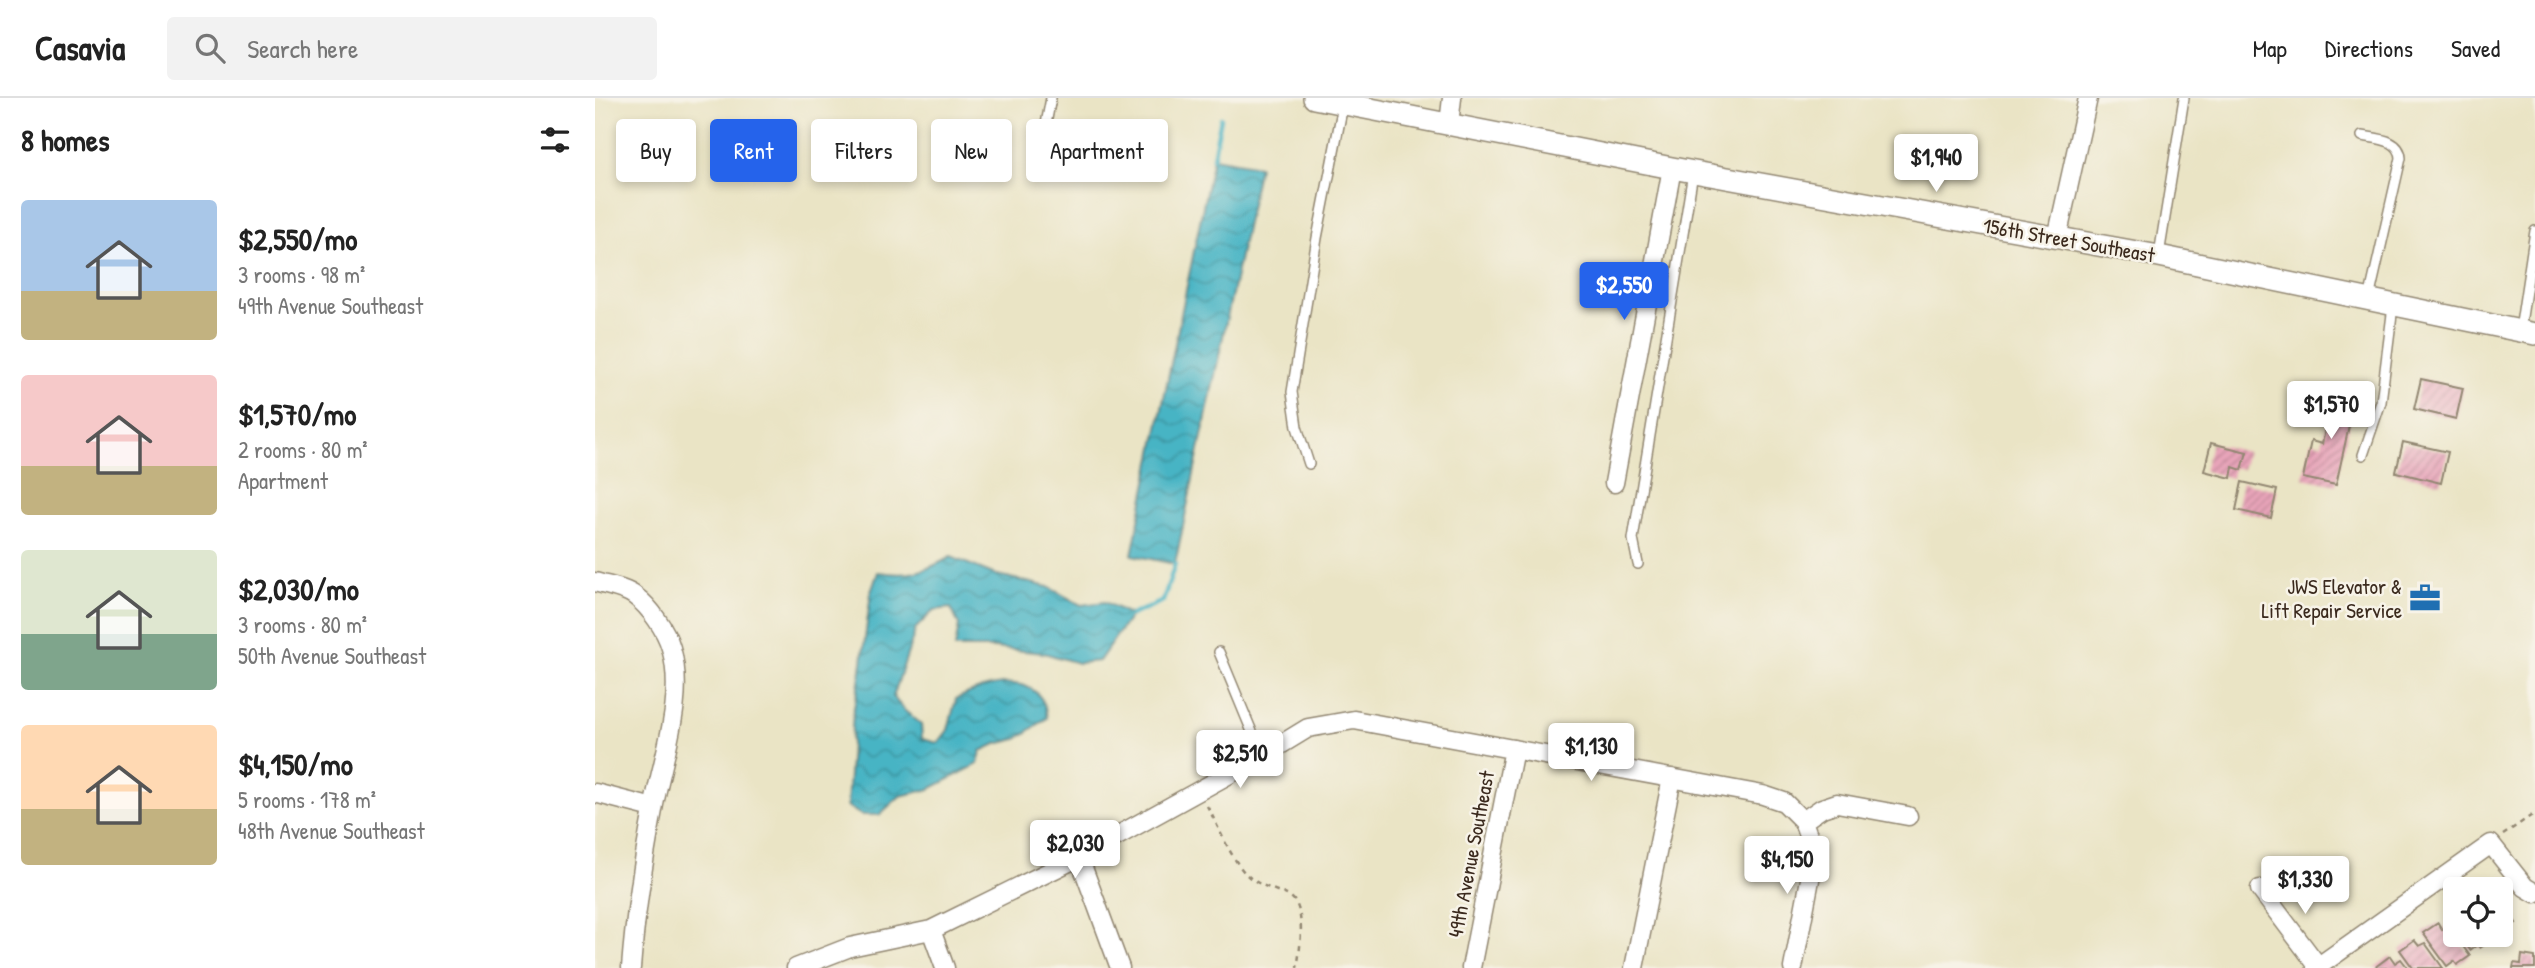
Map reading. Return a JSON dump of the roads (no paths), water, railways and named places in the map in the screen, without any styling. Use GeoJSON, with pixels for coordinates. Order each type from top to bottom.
{"type":"FeatureCollection","features":[{"type":"Feature","properties":{"kind":"street","name":"156th Street Southeast"},"geometry":{"type":"LineString","coordinates":[[1314,98],[1683,170],[2159,256],[2528,332]]}},
{"type":"Feature","properties":{"kind":"street"},"geometry":{"type":"LineString","coordinates":[[1449,124],[1452,98]]}},
{"type":"Feature","properties":{"kind":"street"},"geometry":{"type":"LineString","coordinates":[[2057,238],[2088,98]]}},
{"type":"Feature","properties":{"kind":"street"},"geometry":{"type":"LineString","coordinates":[[1614,484],[1683,170]]}},
{"type":"Feature","properties":{"kind":"street"},"geometry":{"type":"LineString","coordinates":[[595,582],[634,595],[657,620],[671,646],[676,677],[673,713],[653,808],[636,911],[631,968]]}},
{"type":"Feature","properties":{"kind":"street"},"geometry":{"type":"LineString","coordinates":[[796,968],[850,947],[931,930],[1079,857],[1308,728],[1354,720],[1763,795],[1784,802],[1803,821],[1812,846],[1812,869],[1793,968]]}},
{"type":"Feature","properties":{"kind":"street","name":"49th Avenue Southeast"},"geometry":{"type":"LineString","coordinates":[[1471,968],[1514,749]]}},
{"type":"Feature","properties":{"kind":"street"},"geometry":{"type":"LineString","coordinates":[[1634,968],[1672,778]]}},
{"type":"Feature","properties":{"kind":"street"},"geometry":{"type":"LineString","coordinates":[[595,793],[653,808]]}},
{"type":"Feature","properties":{"kind":"street"},"geometry":{"type":"LineString","coordinates":[[1803,821],[1822,808],[1837,803],[1908,816]]}},
{"type":"Feature","properties":{"kind":"street"},"geometry":{"type":"LineString","coordinates":[[2260,889],[2317,967],[2491,844],[2525,887],[2535,893]]}},
{"type":"Feature","properties":{"kind":"street"},"geometry":{"type":"LineString","coordinates":[[1079,857],[1119,968]]}},
{"type":"Feature","properties":{"kind":"street"},"geometry":{"type":"LineString","coordinates":[[931,930],[945,968]]}},
{"type":"Feature","properties":{"kind":"lane"},"geometry":{"type":"LineString","coordinates":[[1047,119],[1051,98]]}},
{"type":"Feature","properties":{"kind":"lane"},"geometry":{"type":"LineString","coordinates":[[2159,256],[2184,98]]}},
{"type":"Feature","properties":{"kind":"lane"},"geometry":{"type":"LineString","coordinates":[[1309,464],[1297,427],[1292,392],[1317,238],[1343,103]]}},
{"type":"Feature","properties":{"kind":"lane"},"geometry":{"type":"LineString","coordinates":[[2362,136],[2396,145],[2401,150],[2402,158],[2369,299]]}},
{"type":"Feature","properties":{"kind":"lane"},"geometry":{"type":"LineString","coordinates":[[1638,564],[1633,539],[1683,170]]}},
{"type":"Feature","properties":{"kind":"lane"},"geometry":{"type":"LineString","coordinates":[[2528,332],[2535,231]]}},
{"type":"Feature","properties":{"kind":"lane"},"geometry":{"type":"LineString","coordinates":[[2363,455],[2381,402],[2394,304]]}},
{"type":"Feature","properties":{"kind":"lane"},"geometry":{"type":"LineString","coordinates":[[1219,652],[1262,756]]}},
{"type":"Feature","properties":{"kind":"water"},"geometry":{"type":"Polygon","coordinates":[[[1213,158],[1259,166],[1175,564],[1132,555],[1213,158]]]}},
{"type":"Feature","properties":{"kind":"water"},"geometry":{"type":"Polygon","coordinates":[[[951,557],[993,574],[1048,587],[1081,605],[1105,602],[1131,615],[1099,661],[1078,663],[1044,653],[994,648],[955,648],[959,625],[951,608],[934,610],[916,628],[893,697],[921,724],[922,739],[938,743],[948,730],[956,699],[997,685],[1024,686],[1035,692],[1043,702],[1047,718],[1017,739],[981,751],[978,764],[930,789],[900,796],[879,815],[861,815],[847,806],[853,713],[871,592],[878,572],[916,572],[951,557]]]}},
{"type":"Feature","properties":{"kind":"waterway"},"geometry":{"type":"LineString","coordinates":[[1213,158],[1221,118]]}},
{"type":"Feature","properties":{"kind":"waterway"},"geometry":{"type":"LineString","coordinates":[[1131,615],[1163,601],[1175,564]]}},
{"type":"Feature","properties":{"kind":"place","name":"JWS Elevator & Lift Repair Service"},"geometry":{"type":"Point","coordinates":[2425,598]}}]}
